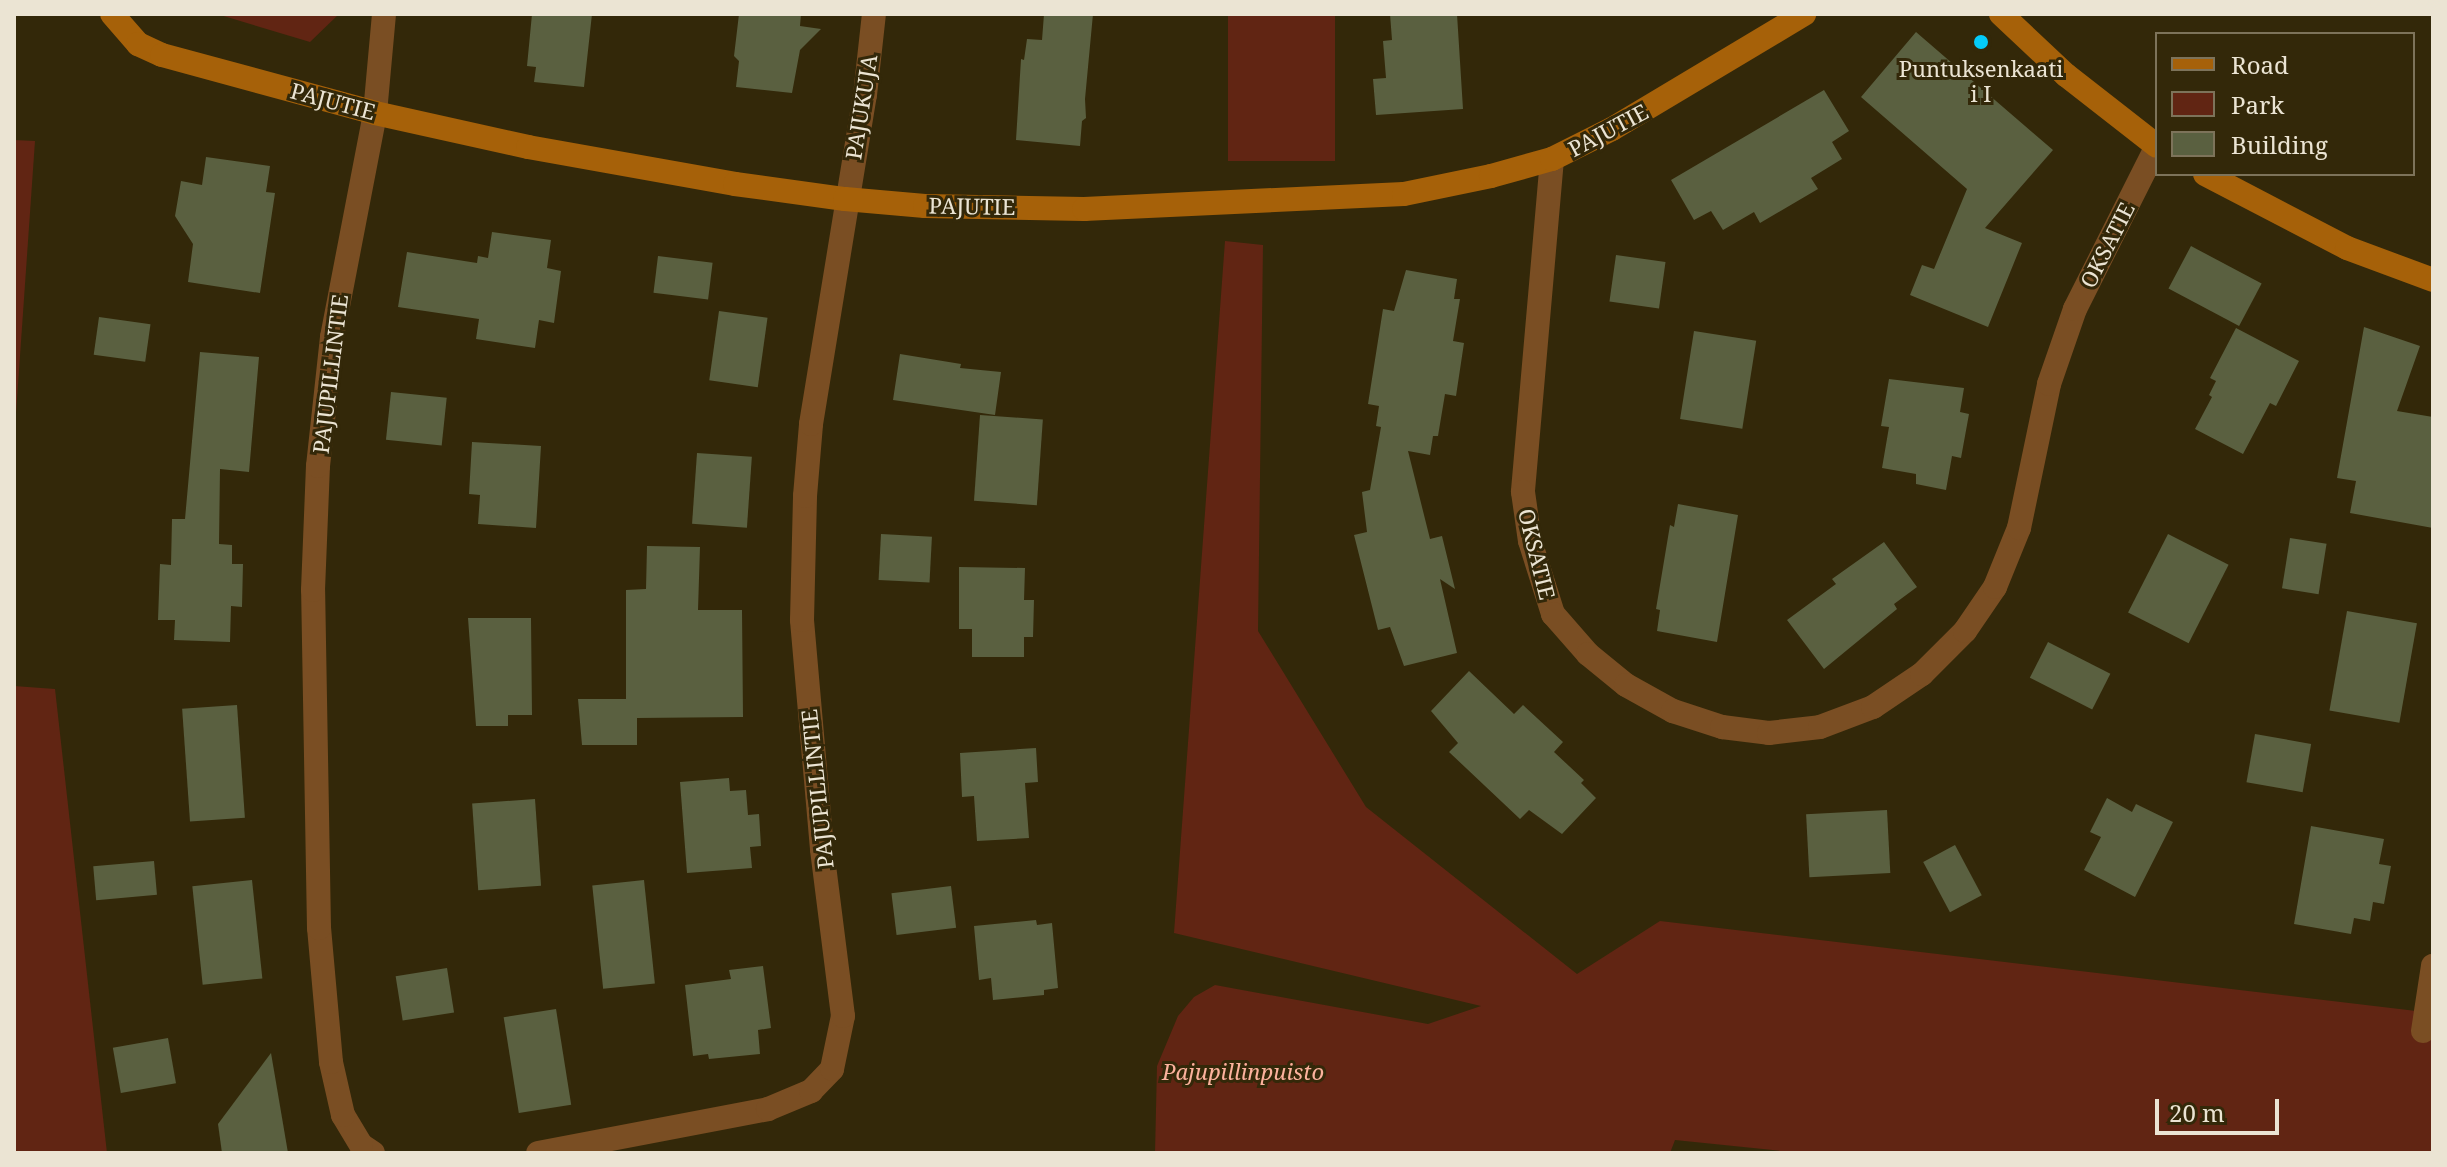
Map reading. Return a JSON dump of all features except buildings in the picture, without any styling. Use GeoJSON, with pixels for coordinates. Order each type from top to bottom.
{"type":"FeatureCollection","features":[{"type":"Feature","properties":{"kind":"street","name":"PAJUPILLINTIE"},"geometry":{"type":"LineString","coordinates":[[373,1153],[361,1145],[343,1115],[331,1062],[319,928],[313,590],[318,466],[332,337],[375,113],[384,14]]}},
{"type":"Feature","properties":{"kind":"street","name":"PAJUKUJA"},"geometry":{"type":"LineString","coordinates":[[845,199],[865,95],[874,14]]}},
{"type":"Feature","properties":{"kind":"street","name":"PAJUTIE"},"geometry":{"type":"LineString","coordinates":[[117,20],[138,44],[162,55],[375,113],[528,147],[735,184],[845,199],[925,206],[1084,209],[1322,201],[1404,194],[1552,159],[1680,91],[1804,14]]}},
{"type":"Feature","properties":{"kind":"street"},"geometry":{"type":"LineString","coordinates":[[2001,14],[2066,75],[2155,144]]}},
{"type":"Feature","properties":{"kind":"street","name":"OKSATIE"},"geometry":{"type":"LineString","coordinates":[[1552,159],[1523,492],[1530,541],[1553,614],[1626,685],[1662,704],[1722,727],[1769,733],[1820,727],[1873,707],[1933,663],[1965,631],[1995,587],[2019,528],[2049,384],[2075,309],[2155,150]]}},
{"type":"Feature","properties":{"kind":"street"},"geometry":{"type":"LineString","coordinates":[[2209,176],[2347,248],[2433,280]]}},
{"type":"Feature","properties":{"kind":"street","name":"PAJUPILLINTIE"},"geometry":{"type":"LineString","coordinates":[[538,1153],[768,1109],[811,1091],[832,1069],[843,1016],[821,834],[802,620],[811,424],[845,199]]}},
{"type":"Feature","properties":{"kind":"street"},"geometry":{"type":"LineString","coordinates":[[2423,1031],[2433,966]]}},
{"type":"Feature","properties":{"kind":"green space"},"geometry":{"type":"Polygon","coordinates":[[[217,14],[339,14],[310,42],[217,14]]]}},
{"type":"Feature","properties":{"kind":"green space"},"geometry":{"type":"Polygon","coordinates":[[[1228,14],[1335,14],[1335,161],[1228,161],[1228,14]]]}},
{"type":"Feature","properties":{"kind":"green space"},"geometry":{"type":"Polygon","coordinates":[[[14,140],[35,141],[14,442],[14,140]]]}},
{"type":"Feature","properties":{"kind":"green space","name":"Pajupillinpuisto"},"geometry":{"type":"Polygon","coordinates":[[[1225,241],[1263,245],[1258,631],[1366,807],[1577,974],[1660,921],[2433,1013],[2433,1153],[1801,1153],[1675,1140],[1670,1153],[1155,1153],[1157,1066],[1178,1016],[1194,997],[1215,985],[1428,1024],[1481,1006],[1174,933],[1225,241]]]}},
{"type":"Feature","properties":{"kind":"green space"},"geometry":{"type":"Polygon","coordinates":[[[14,686],[55,689],[107,1153],[14,1153],[14,686]]]}},
{"type":"Feature","properties":{"kind":"place","name":"Puntuksenkaati i I"},"geometry":{"type":"Point","coordinates":[1981,42]}}]}
